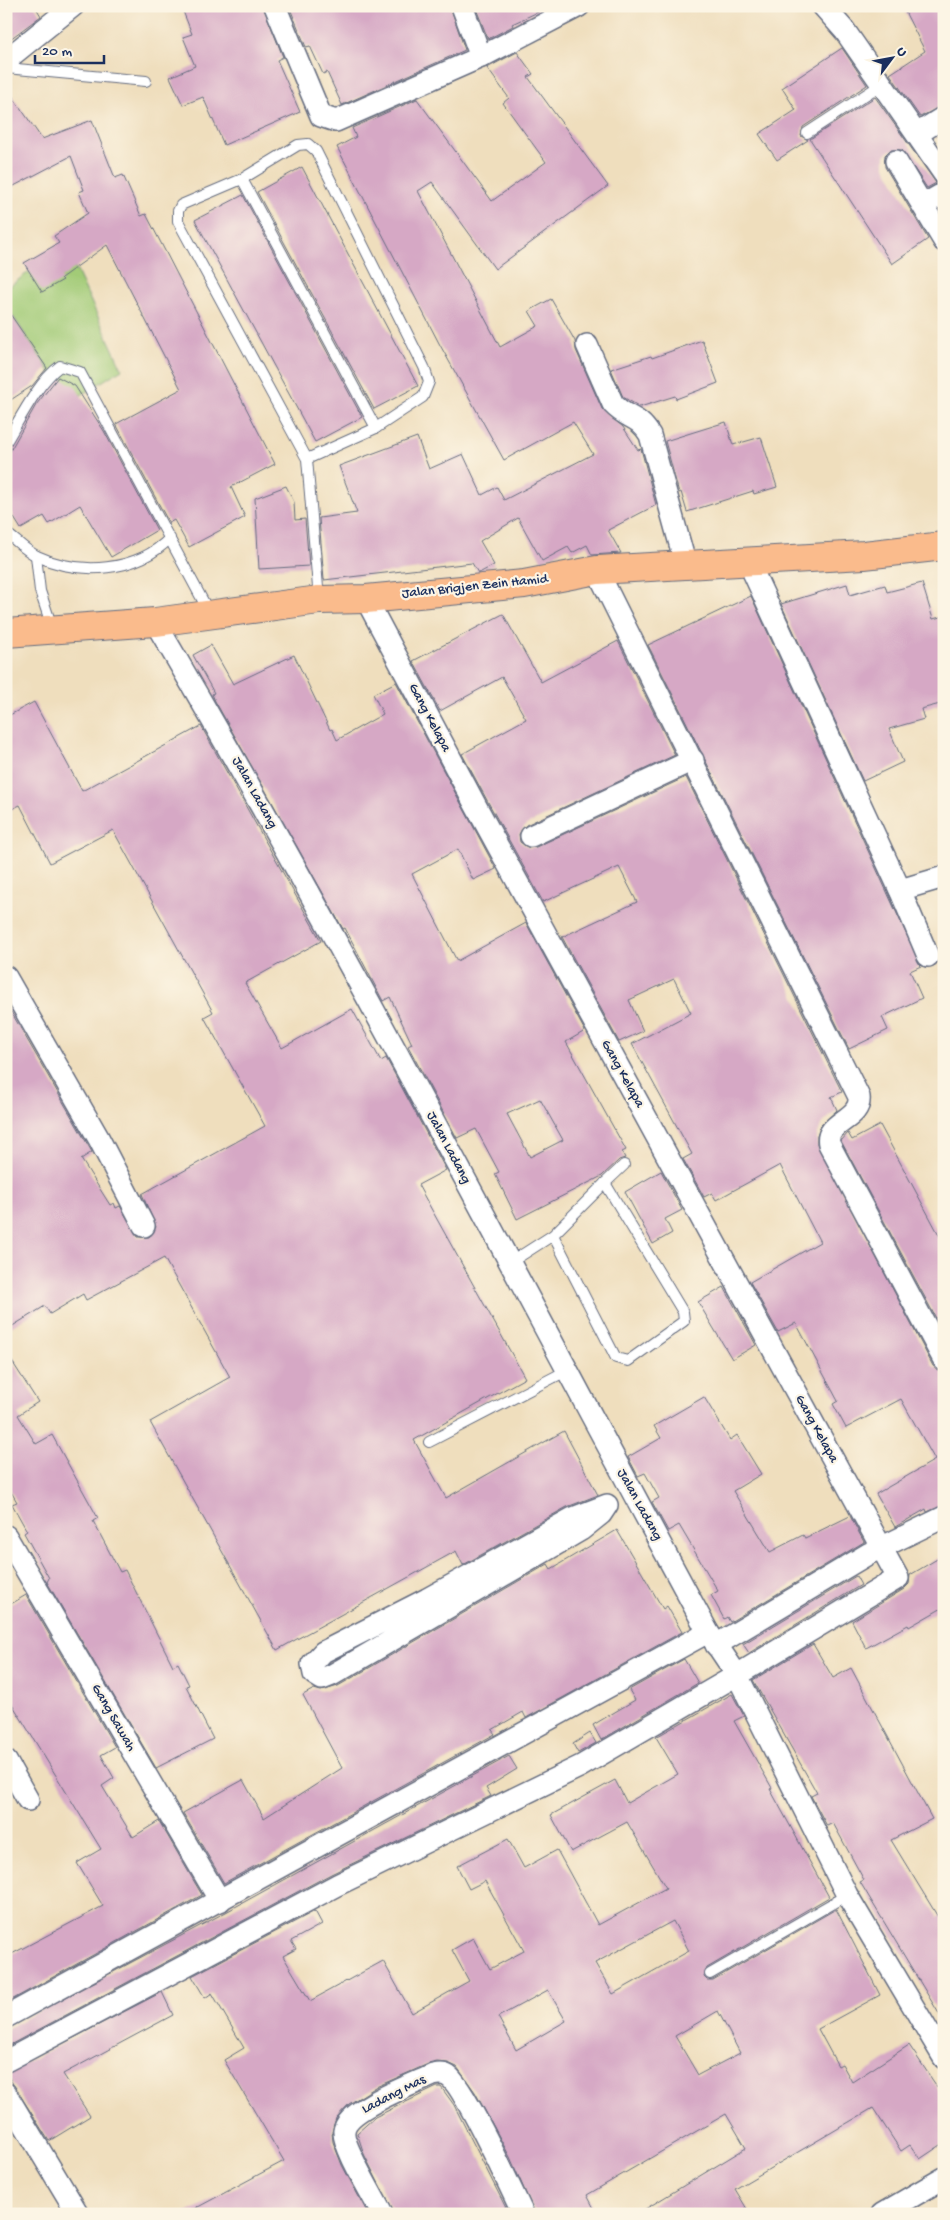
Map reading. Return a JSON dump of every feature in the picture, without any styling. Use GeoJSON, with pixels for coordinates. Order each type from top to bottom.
{"type":"FeatureCollection","features":[{"type":"Feature","properties":{"kind":"main road","name":"Jalan Brigjen Zein Hamid"},"geometry":{"type":"LineString","coordinates":[[6,633],[53,628],[155,622],[319,600],[366,599],[524,584],[598,570],[864,555],[944,546]]}},
{"type":"Feature","properties":{"kind":"street"},"geometry":{"type":"LineString","coordinates":[[6,60],[73,6]]}},
{"type":"Feature","properties":{"kind":"street"},"geometry":{"type":"LineString","coordinates":[[275,6],[321,116],[336,121],[481,57],[579,6]]}},
{"type":"Feature","properties":{"kind":"street"},"geometry":{"type":"LineString","coordinates":[[462,6],[481,57]]}},
{"type":"Feature","properties":{"kind":"street"},"geometry":{"type":"LineString","coordinates":[[824,6],[845,31],[944,174]]}},
{"type":"Feature","properties":{"kind":"street"},"geometry":{"type":"LineString","coordinates":[[917,134],[944,117]]}},
{"type":"Feature","properties":{"kind":"street"},"geometry":{"type":"LineString","coordinates":[[896,161],[944,241]]}},
{"type":"Feature","properties":{"kind":"street"},"geometry":{"type":"LineString","coordinates":[[924,205],[944,193]]}},
{"type":"Feature","properties":{"kind":"street"},"geometry":{"type":"LineString","coordinates":[[587,345],[613,404],[619,411],[637,419],[650,435],[686,566]]}},
{"type":"Feature","properties":{"kind":"street"},"geometry":{"type":"LineString","coordinates":[[748,561],[900,890],[928,956]]}},
{"type":"Feature","properties":{"kind":"street"},"geometry":{"type":"LineString","coordinates":[[598,570],[859,1097],[860,1105],[856,1111],[830,1132],[829,1144],[944,1360]]}},
{"type":"Feature","properties":{"kind":"street","name":"Gang Kelapa"},"geometry":{"type":"LineString","coordinates":[[366,599],[477,808],[898,1578],[737,1675]]}},
{"type":"Feature","properties":{"kind":"street","name":"Jalan Ladang"},"geometry":{"type":"LineString","coordinates":[[155,622],[228,747],[511,1262],[566,1371],[712,1639],[737,1675],[847,1896],[941,2048]]}},
{"type":"Feature","properties":{"kind":"street"},"geometry":{"type":"LineString","coordinates":[[531,836],[693,760]]}},
{"type":"Feature","properties":{"kind":"street"},"geometry":{"type":"LineString","coordinates":[[900,890],[944,877]]}},
{"type":"Feature","properties":{"kind":"street"},"geometry":{"type":"LineString","coordinates":[[6,977],[99,1139],[144,1226]]}},
{"type":"Feature","properties":{"kind":"street"},"geometry":{"type":"LineString","coordinates":[[432,1608],[359,1634],[316,1657],[312,1664],[314,1674],[317,1678],[327,1677],[372,1653],[432,1608],[573,1518],[607,1505],[630,1490]]}},
{"type":"Feature","properties":{"kind":"street"},"geometry":{"type":"LineString","coordinates":[[6,2017],[881,1547],[944,1517]]}},
{"type":"Feature","properties":{"kind":"street","name":"Gang Sawah"},"geometry":{"type":"LineString","coordinates":[[6,1536],[220,1901]]}},
{"type":"Feature","properties":{"kind":"street"},"geometry":{"type":"LineString","coordinates":[[359,1634],[372,1653]]}},
{"type":"Feature","properties":{"kind":"street"},"geometry":{"type":"LineString","coordinates":[[6,2060],[337,1885],[581,1766],[737,1675]]}},
{"type":"Feature","properties":{"kind":"street"},"geometry":{"type":"LineString","coordinates":[[6,1761],[28,1800]]}},
{"type":"Feature","properties":{"kind":"street","name":"Ladang Mas"},"geometry":{"type":"LineString","coordinates":[[382,2214],[345,2140],[346,2123],[352,2117],[380,2100],[433,2075],[441,2074],[451,2079],[467,2103],[523,2214]]}},
{"type":"Feature","properties":{"kind":"street"},"geometry":{"type":"LineString","coordinates":[[6,2094],[78,2214]]}},
{"type":"Feature","properties":{"kind":"street"},"geometry":{"type":"LineString","coordinates":[[882,2214],[944,2178]]}},
{"type":"Feature","properties":{"kind":"lane"},"geometry":{"type":"LineString","coordinates":[[6,68],[146,81]]}},
{"type":"Feature","properties":{"kind":"lane"},"geometry":{"type":"LineString","coordinates":[[807,133],[882,84]]}},
{"type":"Feature","properties":{"kind":"lane"},"geometry":{"type":"LineString","coordinates":[[307,459],[376,428],[423,397],[429,382],[424,367],[316,151],[308,144],[298,145],[242,179],[182,205],[178,211],[178,221],[307,459],[319,600]]}},
{"type":"Feature","properties":{"kind":"lane"},"geometry":{"type":"LineString","coordinates":[[242,179],[376,428]]}},
{"type":"Feature","properties":{"kind":"lane"},"geometry":{"type":"LineString","coordinates":[[6,442],[33,398],[54,370],[60,366],[80,372],[211,615]]}},
{"type":"Feature","properties":{"kind":"lane"},"geometry":{"type":"LineString","coordinates":[[6,533],[36,556],[65,565],[104,568],[130,563],[142,558],[157,551],[170,538]]}},
{"type":"Feature","properties":{"kind":"lane"},"geometry":{"type":"LineString","coordinates":[[36,556],[40,592],[53,628]]}},
{"type":"Feature","properties":{"kind":"lane"},"geometry":{"type":"LineString","coordinates":[[511,1262],[552,1235],[624,1166]]}},
{"type":"Feature","properties":{"kind":"lane"},"geometry":{"type":"LineString","coordinates":[[552,1235],[616,1358],[628,1362],[684,1321],[683,1312],[605,1183]]}},
{"type":"Feature","properties":{"kind":"lane"},"geometry":{"type":"LineString","coordinates":[[429,1442],[566,1371]]}},
{"type":"Feature","properties":{"kind":"lane"},"geometry":{"type":"LineString","coordinates":[[710,1974],[847,1896]]}},
{"type":"Feature","properties":{"kind":"green space"},"geometry":{"type":"Polygon","coordinates":[[[65,245],[122,369],[70,402],[6,306],[6,289],[65,245]]]}},
{"type":"Feature","properties":{"kind":"building"},"geometry":{"type":"Polygon","coordinates":[[[6,6],[35,6],[41,16],[6,42],[6,6]]]}},
{"type":"Feature","properties":{"kind":"building"},"geometry":{"type":"Polygon","coordinates":[[[181,6],[263,6],[283,57],[277,60],[300,112],[224,145],[203,97],[183,105],[170,77],[195,66],[183,37],[192,34],[181,6]]]}},
{"type":"Feature","properties":{"kind":"building"},"geometry":{"type":"Polygon","coordinates":[[[289,6],[450,6],[465,50],[342,105],[327,72],[323,74],[310,46],[306,47],[289,6]]]}},
{"type":"Feature","properties":{"kind":"building"},"geometry":{"type":"Polygon","coordinates":[[[475,6],[551,6],[512,24],[513,26],[488,39],[475,6]]]}},
{"type":"Feature","properties":{"kind":"building"},"geometry":{"type":"Polygon","coordinates":[[[902,6],[944,6],[944,105],[920,117],[890,74],[925,51],[902,6]]]}},
{"type":"Feature","properties":{"kind":"building"},"geometry":{"type":"Polygon","coordinates":[[[842,48],[867,85],[803,127],[801,136],[808,140],[777,160],[759,134],[796,110],[782,88],[842,48]]]}},
{"type":"Feature","properties":{"kind":"building"},"geometry":{"type":"Polygon","coordinates":[[[517,52],[533,74],[528,77],[608,186],[495,269],[432,182],[418,191],[500,347],[538,326],[529,311],[551,299],[575,341],[576,350],[602,409],[623,427],[638,450],[641,449],[656,505],[608,530],[621,553],[592,555],[587,545],[572,553],[568,547],[542,561],[518,518],[480,541],[494,565],[478,573],[472,563],[324,580],[319,518],[357,513],[339,466],[417,437],[429,469],[463,454],[482,495],[497,487],[504,500],[593,454],[573,422],[504,460],[440,345],[337,147],[356,137],[352,128],[417,99],[492,201],[546,162],[503,103],[509,98],[487,68],[517,52]]]}},
{"type":"Feature","properties":{"kind":"building"},"geometry":{"type":"Polygon","coordinates":[[[6,87],[42,139],[92,120],[115,178],[123,175],[141,216],[146,214],[275,464],[231,487],[245,517],[189,547],[174,520],[169,523],[116,424],[181,389],[107,245],[61,278],[63,280],[42,292],[24,263],[59,243],[54,236],[88,213],[79,192],[84,190],[71,156],[12,187],[6,176],[6,87]]]}},
{"type":"Feature","properties":{"kind":"building"},"geometry":{"type":"Polygon","coordinates":[[[875,97],[936,183],[927,188],[902,150],[890,150],[885,155],[885,167],[928,239],[892,264],[810,139],[875,97]]]}},
{"type":"Feature","properties":{"kind":"building"},"geometry":{"type":"Polygon","coordinates":[[[302,167],[418,386],[374,409],[257,192],[302,167]]]}},
{"type":"Feature","properties":{"kind":"building"},"geometry":{"type":"Polygon","coordinates":[[[243,195],[362,417],[315,442],[195,220],[243,195]]]}},
{"type":"Feature","properties":{"kind":"building"},"geometry":{"type":"Polygon","coordinates":[[[6,308],[47,368],[32,386],[6,403],[6,308]]]}},
{"type":"Feature","properties":{"kind":"building"},"geometry":{"type":"Polygon","coordinates":[[[702,340],[718,383],[676,399],[675,396],[640,407],[623,397],[611,369],[651,356],[652,358],[702,340]]]}},
{"type":"Feature","properties":{"kind":"building"},"geometry":{"type":"Polygon","coordinates":[[[58,377],[75,386],[104,431],[157,530],[111,557],[80,505],[49,524],[44,516],[21,529],[6,505],[6,458],[36,405],[58,377]]]}},
{"type":"Feature","properties":{"kind":"building"},"geometry":{"type":"Polygon","coordinates":[[[726,422],[733,445],[761,437],[777,487],[754,494],[753,491],[687,512],[681,492],[679,493],[665,441],[726,422]]]}},
{"type":"Feature","properties":{"kind":"building"},"geometry":{"type":"Polygon","coordinates":[[[286,486],[294,502],[295,520],[305,519],[309,566],[259,569],[255,498],[286,486]]]}},
{"type":"Feature","properties":{"kind":"building"},"geometry":{"type":"Polygon","coordinates":[[[922,583],[933,619],[944,616],[944,703],[921,709],[924,719],[889,729],[903,762],[863,781],[781,604],[847,584],[850,595],[885,585],[887,592],[922,583]]]}},
{"type":"Feature","properties":{"kind":"building"},"geometry":{"type":"Polygon","coordinates":[[[751,596],[921,966],[910,971],[922,998],[882,1017],[888,1030],[849,1049],[648,645],[751,596]]]}},
{"type":"Feature","properties":{"kind":"building"},"geometry":{"type":"Polygon","coordinates":[[[503,614],[541,682],[618,641],[675,755],[526,825],[519,834],[520,842],[529,848],[536,847],[686,777],[842,1092],[831,1097],[837,1110],[821,1125],[817,1136],[817,1144],[933,1366],[944,1372],[944,1505],[927,1512],[926,1509],[895,1527],[876,1494],[935,1460],[901,1399],[846,1428],[833,1404],[838,1401],[796,1323],[778,1332],[750,1282],[820,1242],[780,1165],[716,1200],[712,1193],[704,1197],[683,1159],[692,1154],[632,1044],[691,1013],[674,979],[629,1000],[643,1031],[619,1042],[562,937],[637,902],[619,867],[543,902],[462,754],[526,719],[502,677],[440,711],[413,661],[503,614]]]}},
{"type":"Feature","properties":{"kind":"building"},"geometry":{"type":"Polygon","coordinates":[[[211,645],[233,684],[294,655],[330,730],[332,729],[337,740],[383,714],[373,694],[396,682],[496,869],[473,880],[458,849],[412,874],[457,961],[526,923],[585,1031],[566,1042],[626,1150],[622,1152],[625,1158],[619,1160],[602,1176],[517,1219],[495,1174],[499,1172],[476,1129],[457,1138],[408,1046],[412,1044],[390,997],[383,1001],[345,928],[343,929],[215,701],[212,694],[214,693],[193,655],[211,645]],[[540,1099],[507,1114],[530,1157],[563,1140],[540,1099]]]}},
{"type":"Feature","properties":{"kind":"building"},"geometry":{"type":"Polygon","coordinates":[[[34,702],[82,791],[201,726],[321,941],[245,983],[282,1048],[352,1009],[381,1061],[386,1058],[446,1170],[418,1185],[525,1378],[414,1440],[446,1498],[564,1431],[598,1495],[567,1507],[463,1565],[456,1551],[277,1650],[150,1422],[230,1377],[164,1258],[86,1300],[83,1294],[50,1314],[45,1306],[6,1330],[6,1003],[92,1152],[81,1159],[110,1205],[114,1203],[116,1208],[120,1206],[138,1237],[149,1237],[156,1227],[142,1194],[265,1126],[204,1017],[213,1012],[113,830],[50,863],[20,805],[6,812],[6,717],[34,702]]]}},
{"type":"Feature","properties":{"kind":"building"},"geometry":{"type":"Polygon","coordinates":[[[880,1125],[944,1244],[944,1333],[841,1141],[848,1133],[852,1140],[880,1125]]]}},
{"type":"Feature","properties":{"kind":"building"},"geometry":{"type":"Polygon","coordinates":[[[661,1171],[682,1210],[665,1219],[672,1233],[653,1244],[625,1192],[661,1171]]]}},
{"type":"Feature","properties":{"kind":"building"},"geometry":{"type":"Polygon","coordinates":[[[724,1287],[756,1345],[732,1359],[698,1302],[724,1287]]]}},
{"type":"Feature","properties":{"kind":"building"},"geometry":{"type":"Polygon","coordinates":[[[6,1352],[38,1402],[18,1415],[36,1444],[52,1435],[98,1518],[93,1521],[120,1572],[125,1570],[173,1666],[178,1663],[189,1685],[186,1686],[213,1739],[156,1768],[47,1582],[49,1578],[24,1533],[27,1531],[12,1504],[17,1502],[6,1483],[6,1352]]]}},
{"type":"Feature","properties":{"kind":"building"},"geometry":{"type":"Polygon","coordinates":[[[704,1397],[730,1440],[737,1435],[761,1474],[733,1491],[770,1552],[803,1535],[805,1538],[850,1516],[864,1542],[730,1622],[727,1617],[724,1619],[711,1595],[718,1591],[679,1525],[668,1531],[652,1502],[659,1498],[645,1473],[638,1476],[628,1457],[661,1438],[654,1426],[704,1397]]]}},
{"type":"Feature","properties":{"kind":"building"},"geometry":{"type":"Polygon","coordinates":[[[617,1530],[663,1609],[667,1606],[682,1632],[526,1718],[523,1712],[492,1730],[495,1734],[224,1883],[183,1813],[243,1780],[264,1818],[342,1768],[303,1695],[314,1689],[321,1691],[338,1686],[548,1564],[551,1569],[617,1530]]]}},
{"type":"Feature","properties":{"kind":"building"},"geometry":{"type":"Polygon","coordinates":[[[944,1555],[944,1607],[866,1648],[852,1621],[904,1589],[909,1584],[910,1575],[944,1555]]]}},
{"type":"Feature","properties":{"kind":"building"},"geometry":{"type":"Polygon","coordinates":[[[856,1576],[861,1585],[749,1653],[743,1644],[856,1576]]]}},
{"type":"Feature","properties":{"kind":"building"},"geometry":{"type":"Polygon","coordinates":[[[26,1595],[115,1747],[101,1755],[114,1778],[102,1786],[133,1837],[159,1821],[202,1895],[6,2003],[6,1957],[103,1906],[77,1863],[101,1849],[6,1694],[6,1607],[26,1595]]]}},
{"type":"Feature","properties":{"kind":"building"},"geometry":{"type":"Polygon","coordinates":[[[813,1644],[833,1678],[851,1668],[932,1819],[891,1840],[938,1917],[944,1914],[944,2022],[860,1882],[864,1880],[833,1823],[827,1826],[811,1796],[817,1793],[753,1680],[813,1644]]]}},
{"type":"Feature","properties":{"kind":"building"},"geometry":{"type":"Polygon","coordinates":[[[684,1659],[698,1683],[601,1740],[593,1725],[635,1700],[629,1690],[684,1659]]]}},
{"type":"Feature","properties":{"kind":"building"},"geometry":{"type":"Polygon","coordinates":[[[732,1694],[744,1716],[734,1721],[772,1788],[770,1789],[829,1897],[707,1968],[704,1977],[707,1980],[713,1980],[836,1909],[880,1995],[818,2029],[838,2066],[842,2064],[852,2082],[909,2045],[944,2097],[944,2143],[920,2159],[910,2145],[901,2151],[873,2108],[735,2189],[750,2214],[637,2214],[746,2148],[726,2114],[587,2195],[597,2214],[535,2214],[510,2157],[475,2092],[457,2067],[448,2063],[437,2062],[428,2064],[376,2087],[349,2104],[336,2118],[332,2132],[333,2142],[342,2165],[368,2214],[185,2214],[284,2161],[224,2060],[244,2048],[212,1993],[205,1998],[192,1976],[315,1911],[322,1924],[291,1941],[296,1949],[283,1956],[310,2001],[383,1961],[412,2013],[469,1981],[452,1950],[473,1938],[490,1969],[524,1951],[485,1881],[469,1889],[457,1866],[508,1839],[524,1868],[557,1850],[598,1925],[666,1888],[627,1822],[571,1852],[551,1815],[615,1780],[627,1803],[678,1774],[656,1737],[732,1694]],[[673,1921],[595,1963],[613,1994],[689,1951],[673,1921]],[[548,1990],[498,2017],[516,2050],[566,2021],[548,1990]],[[718,2011],[675,2036],[698,2075],[740,2053],[718,2011]]]}},
{"type":"Feature","properties":{"kind":"building"},"geometry":{"type":"Polygon","coordinates":[[[590,1733],[596,1743],[578,1753],[573,1744],[590,1733]]]}},
{"type":"Feature","properties":{"kind":"building"},"geometry":{"type":"Polygon","coordinates":[[[509,1756],[517,1769],[486,1788],[491,1796],[331,1874],[6,2047],[6,2029],[226,1912],[509,1756]]]}},
{"type":"Feature","properties":{"kind":"building"},"geometry":{"type":"Polygon","coordinates":[[[162,1992],[173,2015],[63,2074],[90,2116],[49,2141],[6,2073],[162,1992]]]}},
{"type":"Feature","properties":{"kind":"building"},"geometry":{"type":"Polygon","coordinates":[[[437,2087],[441,2087],[454,2105],[509,2214],[394,2214],[364,2154],[357,2133],[375,2117],[437,2087]]]}}]}
